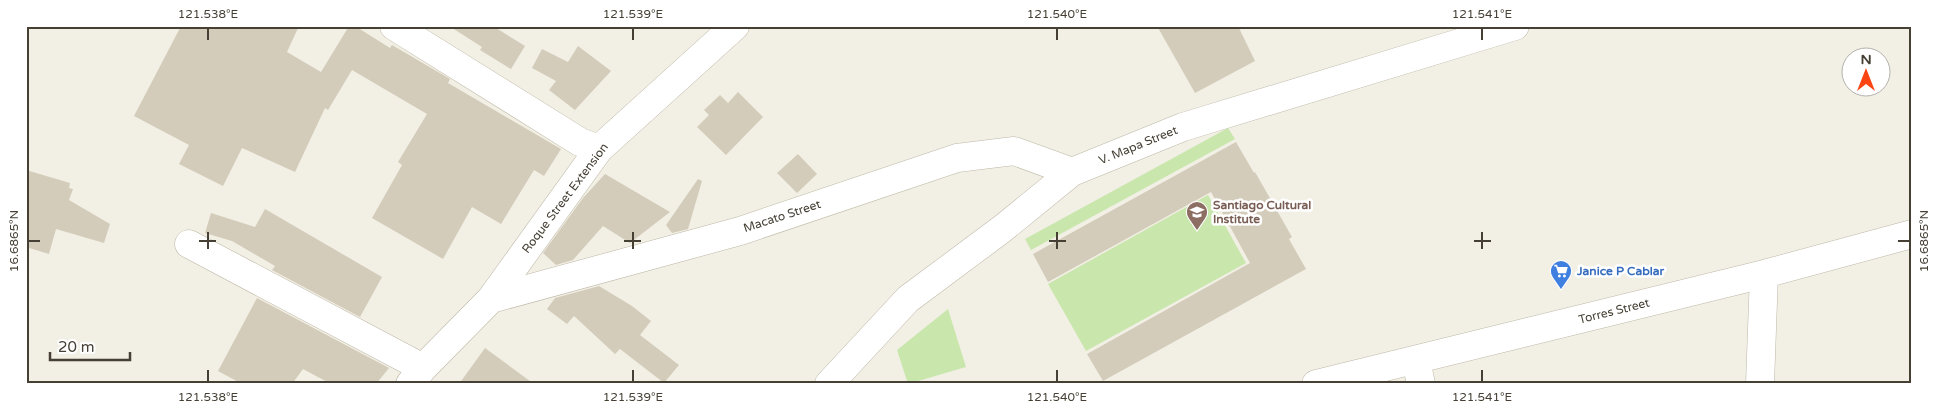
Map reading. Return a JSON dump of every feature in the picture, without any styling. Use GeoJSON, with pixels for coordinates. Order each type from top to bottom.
{"type":"FeatureCollection","features":[{"type":"Feature","properties":{"kind":"street"},"geometry":{"type":"LineString","coordinates":[[394,26],[580,142],[599,149]]}},
{"type":"Feature","properties":{"kind":"street","name":"Roque Street Extension"},"geometry":{"type":"LineString","coordinates":[[417,376],[491,299],[599,149],[735,26]]}},
{"type":"Feature","properties":{"kind":"street","name":"V. Mapa Street"},"geometry":{"type":"LineString","coordinates":[[829,384],[908,299],[1002,229],[1072,172],[1183,127],[1515,26]]}},
{"type":"Feature","properties":{"kind":"street","name":"Macato Street"},"geometry":{"type":"LineString","coordinates":[[491,299],[740,231],[957,158],[1014,151],[1072,172]]}},
{"type":"Feature","properties":{"kind":"street","name":"Torres Street"},"geometry":{"type":"LineString","coordinates":[[1316,384],[1418,372],[1912,234]]}},
{"type":"Feature","properties":{"kind":"street"},"geometry":{"type":"LineString","coordinates":[[188,244],[417,376]]}},
{"type":"Feature","properties":{"kind":"street"},"geometry":{"type":"LineString","coordinates":[[1760,384],[1764,274]]}},
{"type":"Feature","properties":{"kind":"green space"},"geometry":{"type":"Polygon","coordinates":[[[1228,128],[1235,139],[1031,250],[1025,239],[1228,128]]]}},
{"type":"Feature","properties":{"kind":"green space"},"geometry":{"type":"Polygon","coordinates":[[[1208,195],[1246,263],[1086,351],[1048,284],[1208,195]]]}},
{"type":"Feature","properties":{"kind":"green space"},"geometry":{"type":"Polygon","coordinates":[[[948,309],[966,367],[908,384],[897,350],[948,309]]]}},
{"type":"Feature","properties":{"kind":"building"},"geometry":{"type":"Polygon","coordinates":[[[181,26],[299,26],[287,52],[321,72],[349,26],[355,26],[390,48],[392,45],[450,79],[448,83],[561,149],[544,176],[534,170],[501,224],[472,207],[443,259],[372,218],[402,165],[398,162],[427,114],[352,70],[328,110],[325,108],[295,172],[242,148],[223,186],[179,164],[189,145],[134,116],[181,26]]]}},
{"type":"Feature","properties":{"kind":"building"},"geometry":{"type":"Polygon","coordinates":[[[449,26],[493,26],[525,46],[511,69],[480,50],[482,47],[449,26]]]}},
{"type":"Feature","properties":{"kind":"building"},"geometry":{"type":"Polygon","coordinates":[[[1157,26],[1238,26],[1255,61],[1195,93],[1157,26]]]}},
{"type":"Feature","properties":{"kind":"building"},"geometry":{"type":"Polygon","coordinates":[[[578,46],[611,71],[575,110],[549,90],[556,81],[532,68],[542,49],[568,62],[578,46]]]}},
{"type":"Feature","properties":{"kind":"building"},"geometry":{"type":"Polygon","coordinates":[[[738,92],[763,117],[726,155],[697,127],[709,115],[704,110],[720,95],[728,103],[738,92]]]}},
{"type":"Feature","properties":{"kind":"building"},"geometry":{"type":"Polygon","coordinates":[[[1236,142],[1292,237],[1289,239],[1306,269],[1103,381],[1087,354],[1250,263],[1211,192],[1048,282],[1033,254],[1236,142]]]}},
{"type":"Feature","properties":{"kind":"building"},"geometry":{"type":"Polygon","coordinates":[[[798,154],[817,174],[797,193],[777,173],[798,154]]]}},
{"type":"Feature","properties":{"kind":"building"},"geometry":{"type":"Polygon","coordinates":[[[26,170],[70,183],[69,188],[73,189],[69,200],[110,224],[104,243],[56,229],[49,254],[26,247],[26,170]]]}},
{"type":"Feature","properties":{"kind":"building"},"geometry":{"type":"Polygon","coordinates":[[[605,174],[670,212],[630,243],[603,226],[573,260],[556,265],[543,253],[583,198],[605,174]]]}},
{"type":"Feature","properties":{"kind":"building"},"geometry":{"type":"Polygon","coordinates":[[[698,179],[702,181],[688,229],[672,233],[666,225],[698,179]]]}},
{"type":"Feature","properties":{"kind":"building"},"geometry":{"type":"Polygon","coordinates":[[[265,209],[382,277],[360,317],[272,270],[275,266],[232,241],[205,233],[211,213],[255,227],[265,209]]]}},
{"type":"Feature","properties":{"kind":"building"},"geometry":{"type":"Polygon","coordinates":[[[599,286],[632,306],[651,321],[640,335],[679,365],[664,383],[620,349],[615,354],[574,316],[567,324],[547,309],[555,298],[599,286]]]}},
{"type":"Feature","properties":{"kind":"building"},"geometry":{"type":"Polygon","coordinates":[[[257,298],[389,368],[376,384],[331,384],[303,369],[292,384],[242,384],[218,371],[257,298]]]}},
{"type":"Feature","properties":{"kind":"building"},"geometry":{"type":"Polygon","coordinates":[[[485,348],[534,384],[459,384],[485,348]]]}},
{"type":"Feature","properties":{"kind":"place","name":"Santiago Cultural Institute"},"geometry":{"type":"Point","coordinates":[1197,231]}},
{"type":"Feature","properties":{"kind":"place","name":"Janice P Cablar"},"geometry":{"type":"Point","coordinates":[1561,290]}}]}
